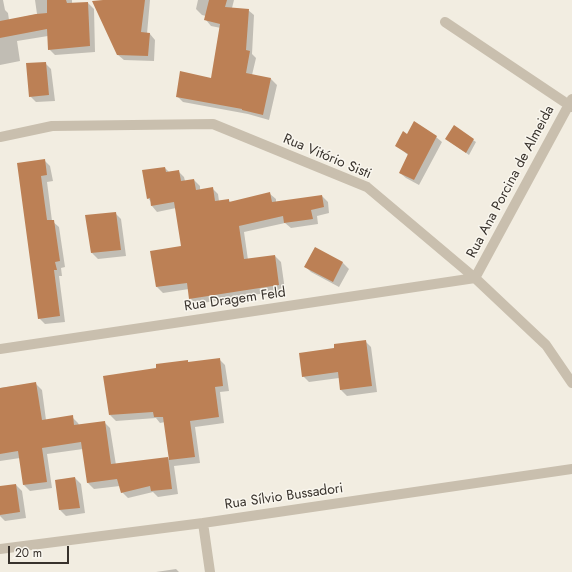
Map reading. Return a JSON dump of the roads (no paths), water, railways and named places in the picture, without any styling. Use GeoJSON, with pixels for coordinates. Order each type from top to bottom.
{"type":"FeatureCollection","features":[{"type":"Feature","properties":{"kind":"street"},"geometry":{"type":"LineString","coordinates":[[445,22],[571,103]]}},
{"type":"Feature","properties":{"kind":"street","name":"Rua Ana Porcina de Almeida"},"geometry":{"type":"LineString","coordinates":[[475,278],[571,103]]}},
{"type":"Feature","properties":{"kind":"street","name":"Rua Vitório Sisti"},"geometry":{"type":"LineString","coordinates":[[0,137],[52,126],[213,124],[367,188],[475,278],[546,345],[572,382]]}},
{"type":"Feature","properties":{"kind":"street","name":"Rua Dragem Feld"},"geometry":{"type":"LineString","coordinates":[[0,349],[475,278]]}},
{"type":"Feature","properties":{"kind":"street","name":"Rua Sílvio Bussadori"},"geometry":{"type":"LineString","coordinates":[[0,549],[203,523],[572,469]]}},
{"type":"Feature","properties":{"kind":"street"},"geometry":{"type":"LineString","coordinates":[[203,523],[210,572]]}}]}
